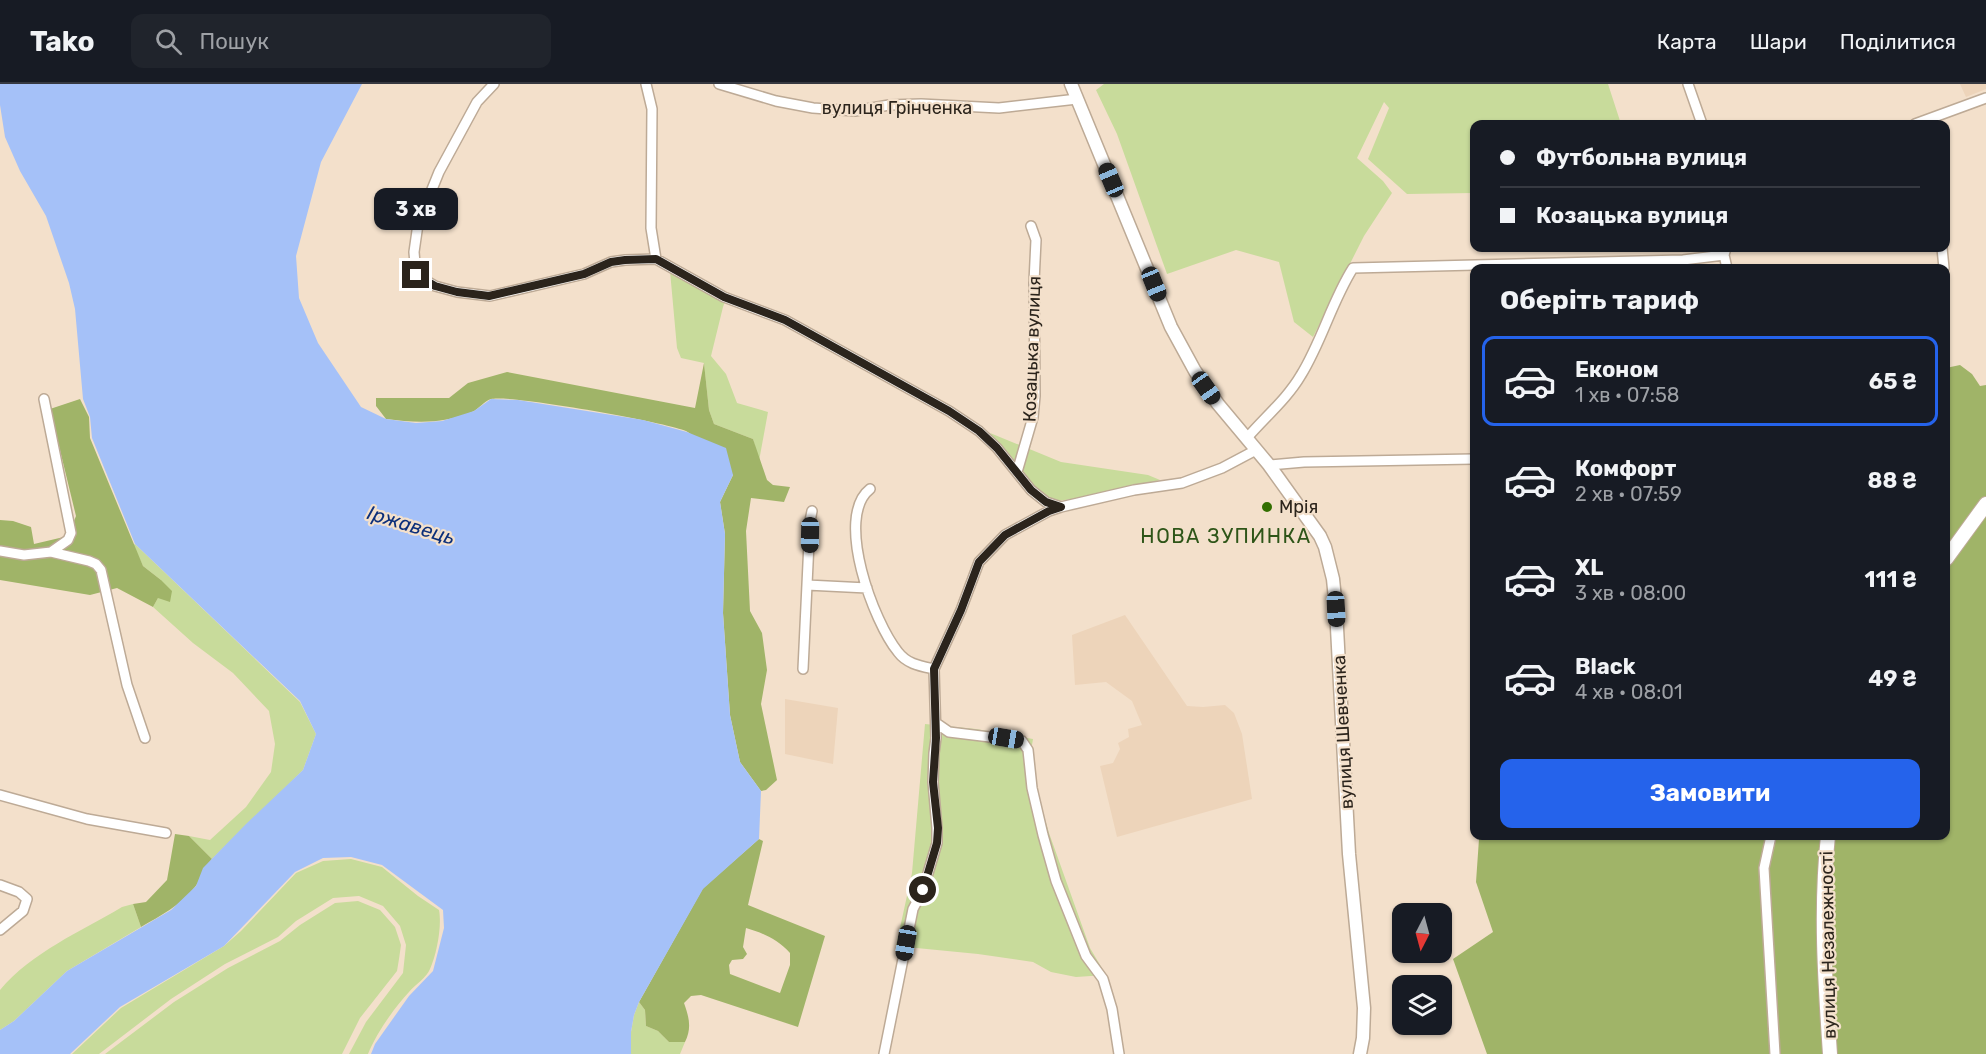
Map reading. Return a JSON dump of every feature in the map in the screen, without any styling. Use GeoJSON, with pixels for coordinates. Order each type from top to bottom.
{"type":"FeatureCollection","features":[{"type":"Feature","properties":{"kind":"main road"},"geometry":{"type":"LineString","coordinates":[[1950,554],[1986,504]]}},
{"type":"Feature","properties":{"kind":"main road","name":"вулиця Незалежності"},"geometry":{"type":"LineString","coordinates":[[1828,840],[1824,872],[1825,986],[1830,1054]]}},
{"type":"Feature","properties":{"kind":"street"},"geometry":{"type":"LineString","coordinates":[[494,84],[477,102],[439,172],[418,224],[414,252],[416,275],[435,286],[457,292],[489,296],[584,274],[611,262],[656,259],[724,297],[785,320],[949,411],[979,431],[997,448],[1031,490],[1046,502],[1061,507]]}},
{"type":"Feature","properties":{"kind":"street"},"geometry":{"type":"LineString","coordinates":[[646,84],[652,109],[651,228],[656,259]]}},
{"type":"Feature","properties":{"kind":"street","name":"вулиця Грінченка"},"geometry":{"type":"LineString","coordinates":[[719,84],[776,101],[813,108],[855,111],[889,105],[921,104],[999,108],[1077,99]]}},
{"type":"Feature","properties":{"kind":"street","name":"вулиця Шевченка"},"geometry":{"type":"LineString","coordinates":[[1071,84],[1171,327],[1195,371],[1218,404],[1269,465],[1320,536],[1325,548],[1333,579],[1336,609],[1349,854],[1364,1008],[1360,1054]]}},
{"type":"Feature","properties":{"kind":"street"},"geometry":{"type":"LineString","coordinates":[[1688,84],[1701,120]]}},
{"type":"Feature","properties":{"kind":"street"},"geometry":{"type":"LineString","coordinates":[[1929,120],[1986,98]]}},
{"type":"Feature","properties":{"kind":"street","name":"Козацька вулиця"},"geometry":{"type":"LineString","coordinates":[[1017,472],[1033,417],[1035,396],[1036,240],[1031,226]]}},
{"type":"Feature","properties":{"kind":"street"},"geometry":{"type":"LineString","coordinates":[[1518,264],[1683,260],[1720,252]]}},
{"type":"Feature","properties":{"kind":"street"},"geometry":{"type":"LineString","coordinates":[[1247,438],[1279,405],[1301,376],[1342,285],[1353,268],[1470,265]]}},
{"type":"Feature","properties":{"kind":"street"},"geometry":{"type":"LineString","coordinates":[[44,399],[71,533],[68,540],[51,552]]}},
{"type":"Feature","properties":{"kind":"street"},"geometry":{"type":"LineString","coordinates":[[884,1054],[913,909],[923,890],[937,843],[938,828],[933,782],[936,723],[934,669],[961,610],[979,562],[1005,535],[1049,511],[1134,490],[1182,483],[1222,468],[1256,450]]}},
{"type":"Feature","properties":{"kind":"street"},"geometry":{"type":"LineString","coordinates":[[1269,465],[1304,462],[1470,459]]}},
{"type":"Feature","properties":{"kind":"street"},"geometry":{"type":"LineString","coordinates":[[870,489],[861,496],[856,532],[857,555],[867,588],[881,622],[898,652],[912,664],[934,669]]}},
{"type":"Feature","properties":{"kind":"street"},"geometry":{"type":"LineString","coordinates":[[803,669],[812,511]]}},
{"type":"Feature","properties":{"kind":"street"},"geometry":{"type":"LineString","coordinates":[[0,551],[24,555],[51,552],[89,561],[101,570],[127,685],[145,738]]}},
{"type":"Feature","properties":{"kind":"street"},"geometry":{"type":"LineString","coordinates":[[807,585],[867,588]]}},
{"type":"Feature","properties":{"kind":"street"},"geometry":{"type":"LineString","coordinates":[[936,723],[949,732],[1022,741],[1028,750],[1032,788],[1056,881],[1086,956],[1102,979],[1112,1009],[1119,1054]]}},
{"type":"Feature","properties":{"kind":"street"},"geometry":{"type":"LineString","coordinates":[[0,795],[87,819],[166,833]]}},
{"type":"Feature","properties":{"kind":"street"},"geometry":{"type":"LineString","coordinates":[[1770,840],[1764,868],[1775,1054]]}},
{"type":"Feature","properties":{"kind":"street"},"geometry":{"type":"LineString","coordinates":[[0,885],[19,892],[27,899],[22,911],[0,930]]}},
{"type":"Feature","properties":{"kind":"shaded area"},"geometry":{"type":"Polygon","coordinates":[[[1960,84],[1986,84],[1986,89],[1966,97],[1960,84]]]}},
{"type":"Feature","properties":{"kind":"shaded area"},"geometry":{"type":"Polygon","coordinates":[[[1125,615],[1187,706],[1225,705],[1234,713],[1242,734],[1252,799],[1117,837],[1100,766],[1113,763],[1120,749],[1118,743],[1129,737],[1128,729],[1142,725],[1132,701],[1106,682],[1075,685],[1072,635],[1125,615]]]}},
{"type":"Feature","properties":{"kind":"shaded area"},"geometry":{"type":"Polygon","coordinates":[[[785,699],[838,708],[833,764],[785,754],[785,699]]]}},
{"type":"Feature","properties":{"kind":"green space"},"geometry":{"type":"Polygon","coordinates":[[[1104,84],[1608,84],[1620,120],[1470,120],[1470,193],[1407,194],[1368,159],[1389,108],[1384,102],[1357,158],[1383,181],[1392,193],[1364,236],[1313,337],[1294,322],[1279,262],[1236,250],[1167,274],[1117,134],[1096,90],[1104,84]]]}},
{"type":"Feature","properties":{"kind":"green space"},"geometry":{"type":"Polygon","coordinates":[[[669,260],[728,293],[711,356],[726,374],[737,403],[768,412],[759,461],[753,439],[714,424],[709,410],[704,363],[681,358],[677,348],[669,260]]]}},
{"type":"Feature","properties":{"kind":"green space"},"geometry":{"type":"Polygon","coordinates":[[[704,363],[709,410],[714,424],[753,439],[767,480],[773,485],[790,487],[784,502],[751,498],[746,531],[750,611],[762,633],[767,670],[761,704],[777,780],[766,790],[761,791],[740,762],[730,715],[723,613],[725,534],[720,502],[733,475],[710,452],[686,431],[673,427],[526,401],[491,399],[475,411],[461,416],[440,421],[419,422],[386,419],[376,406],[376,398],[449,398],[468,383],[507,372],[695,408],[704,363]]]}},
{"type":"Feature","properties":{"kind":"green space"},"geometry":{"type":"Polygon","coordinates":[[[1960,365],[1972,374],[1980,386],[1986,385],[1986,1054],[1487,1054],[1453,959],[1493,932],[1476,882],[1479,840],[1950,840],[1950,367],[1960,365]]]}},
{"type":"Feature","properties":{"kind":"green space"},"geometry":{"type":"Polygon","coordinates":[[[80,399],[89,417],[90,438],[143,566],[172,591],[170,602],[158,598],[153,607],[117,588],[90,595],[0,580],[0,520],[13,521],[31,527],[34,544],[68,536],[76,516],[50,409],[80,399]]]}},
{"type":"Feature","properties":{"kind":"green space"},"geometry":{"type":"Polygon","coordinates":[[[990,433],[1061,462],[1148,475],[1160,480],[1094,497],[1054,501],[1030,485],[990,433]]]}},
{"type":"Feature","properties":{"kind":"green space"},"geometry":{"type":"Polygon","coordinates":[[[135,544],[300,702],[316,734],[303,770],[212,859],[189,836],[210,840],[246,807],[271,772],[275,744],[269,711],[233,673],[193,643],[153,607],[158,598],[161,580],[143,566],[133,545],[135,544]]]}},
{"type":"Feature","properties":{"kind":"green space"},"geometry":{"type":"Polygon","coordinates":[[[925,724],[976,729],[1033,739],[1031,751],[1035,785],[1049,833],[1090,948],[1106,975],[1076,977],[1051,972],[1033,962],[896,946],[912,873],[925,724]]]}},
{"type":"Feature","properties":{"kind":"green space"},"geometry":{"type":"Polygon","coordinates":[[[175,834],[189,836],[212,859],[195,887],[183,899],[170,910],[141,927],[133,904],[146,902],[167,880],[175,834]]]}},
{"type":"Feature","properties":{"kind":"green space"},"geometry":{"type":"Polygon","coordinates":[[[759,839],[763,841],[748,905],[825,936],[798,1027],[701,995],[691,996],[684,1003],[689,1022],[685,1042],[669,1042],[658,1031],[646,1026],[645,1010],[639,1002],[703,888],[759,839]],[[746,928],[743,947],[747,954],[743,959],[732,960],[729,965],[730,974],[780,993],[790,965],[790,953],[775,940],[746,928]]]}},
{"type":"Feature","properties":{"kind":"green space"},"geometry":{"type":"Polygon","coordinates":[[[351,859],[382,867],[439,910],[440,916],[433,963],[424,978],[392,1013],[368,1054],[349,1054],[366,1022],[403,973],[406,945],[400,926],[383,906],[359,896],[333,898],[296,921],[278,937],[225,964],[171,999],[99,1054],[72,1054],[121,1008],[224,946],[296,873],[323,861],[351,859]]]}},
{"type":"Feature","properties":{"kind":"green space"},"geometry":{"type":"Polygon","coordinates":[[[358,901],[380,910],[395,927],[401,945],[397,971],[360,1018],[342,1054],[105,1054],[174,1002],[228,968],[280,941],[335,903],[358,901]]]}},
{"type":"Feature","properties":{"kind":"green space"},"geometry":{"type":"Polygon","coordinates":[[[133,904],[141,927],[67,971],[14,1021],[0,1030],[0,990],[13,977],[57,944],[122,907],[133,904]]]}},
{"type":"Feature","properties":{"kind":"green space"},"geometry":{"type":"Polygon","coordinates":[[[639,1002],[645,1010],[646,1026],[658,1031],[669,1042],[685,1042],[680,1054],[631,1054],[631,1032],[639,1002]]]}},
{"type":"Feature","properties":{"kind":"water","name":"Іржавець"},"geometry":{"type":"Polygon","coordinates":[[[0,84],[362,84],[321,162],[296,256],[299,298],[318,343],[361,407],[386,419],[416,423],[442,421],[474,411],[491,399],[518,400],[643,420],[687,432],[726,448],[733,475],[720,502],[725,534],[723,613],[730,715],[740,762],[761,791],[759,839],[703,889],[639,1002],[631,1032],[631,1054],[371,1054],[375,1044],[409,996],[433,971],[444,928],[443,910],[382,865],[351,857],[323,858],[295,872],[224,946],[120,1007],[70,1054],[0,1054],[0,1030],[14,1021],[67,971],[171,910],[196,886],[203,868],[303,770],[316,734],[300,701],[135,544],[92,438],[90,417],[83,399],[75,309],[69,283],[46,216],[20,171],[5,137],[0,105],[0,84]]]}},
{"type":"Feature","properties":{"kind":"place","name":"Мрія"},"geometry":{"type":"Point","coordinates":[1267,507]}},
{"type":"Feature","properties":{"kind":"district","name":"НОВА ЗУПИНКА"},"geometry":{"type":"Point","coordinates":[1226,536]}},
{"type":"Feature","properties":{"kind":"route"},"geometry":{"type":"LineString","coordinates":[[416,275],[435,286],[457,292],[489,296],[584,274],[611,262],[656,259],[724,297],[785,320],[949,411],[979,431],[997,448],[1031,490],[1046,502],[1061,507],[1005,535],[979,562],[961,610],[934,669],[936,738],[933,782],[938,828],[937,843],[923,890]]}}]}
